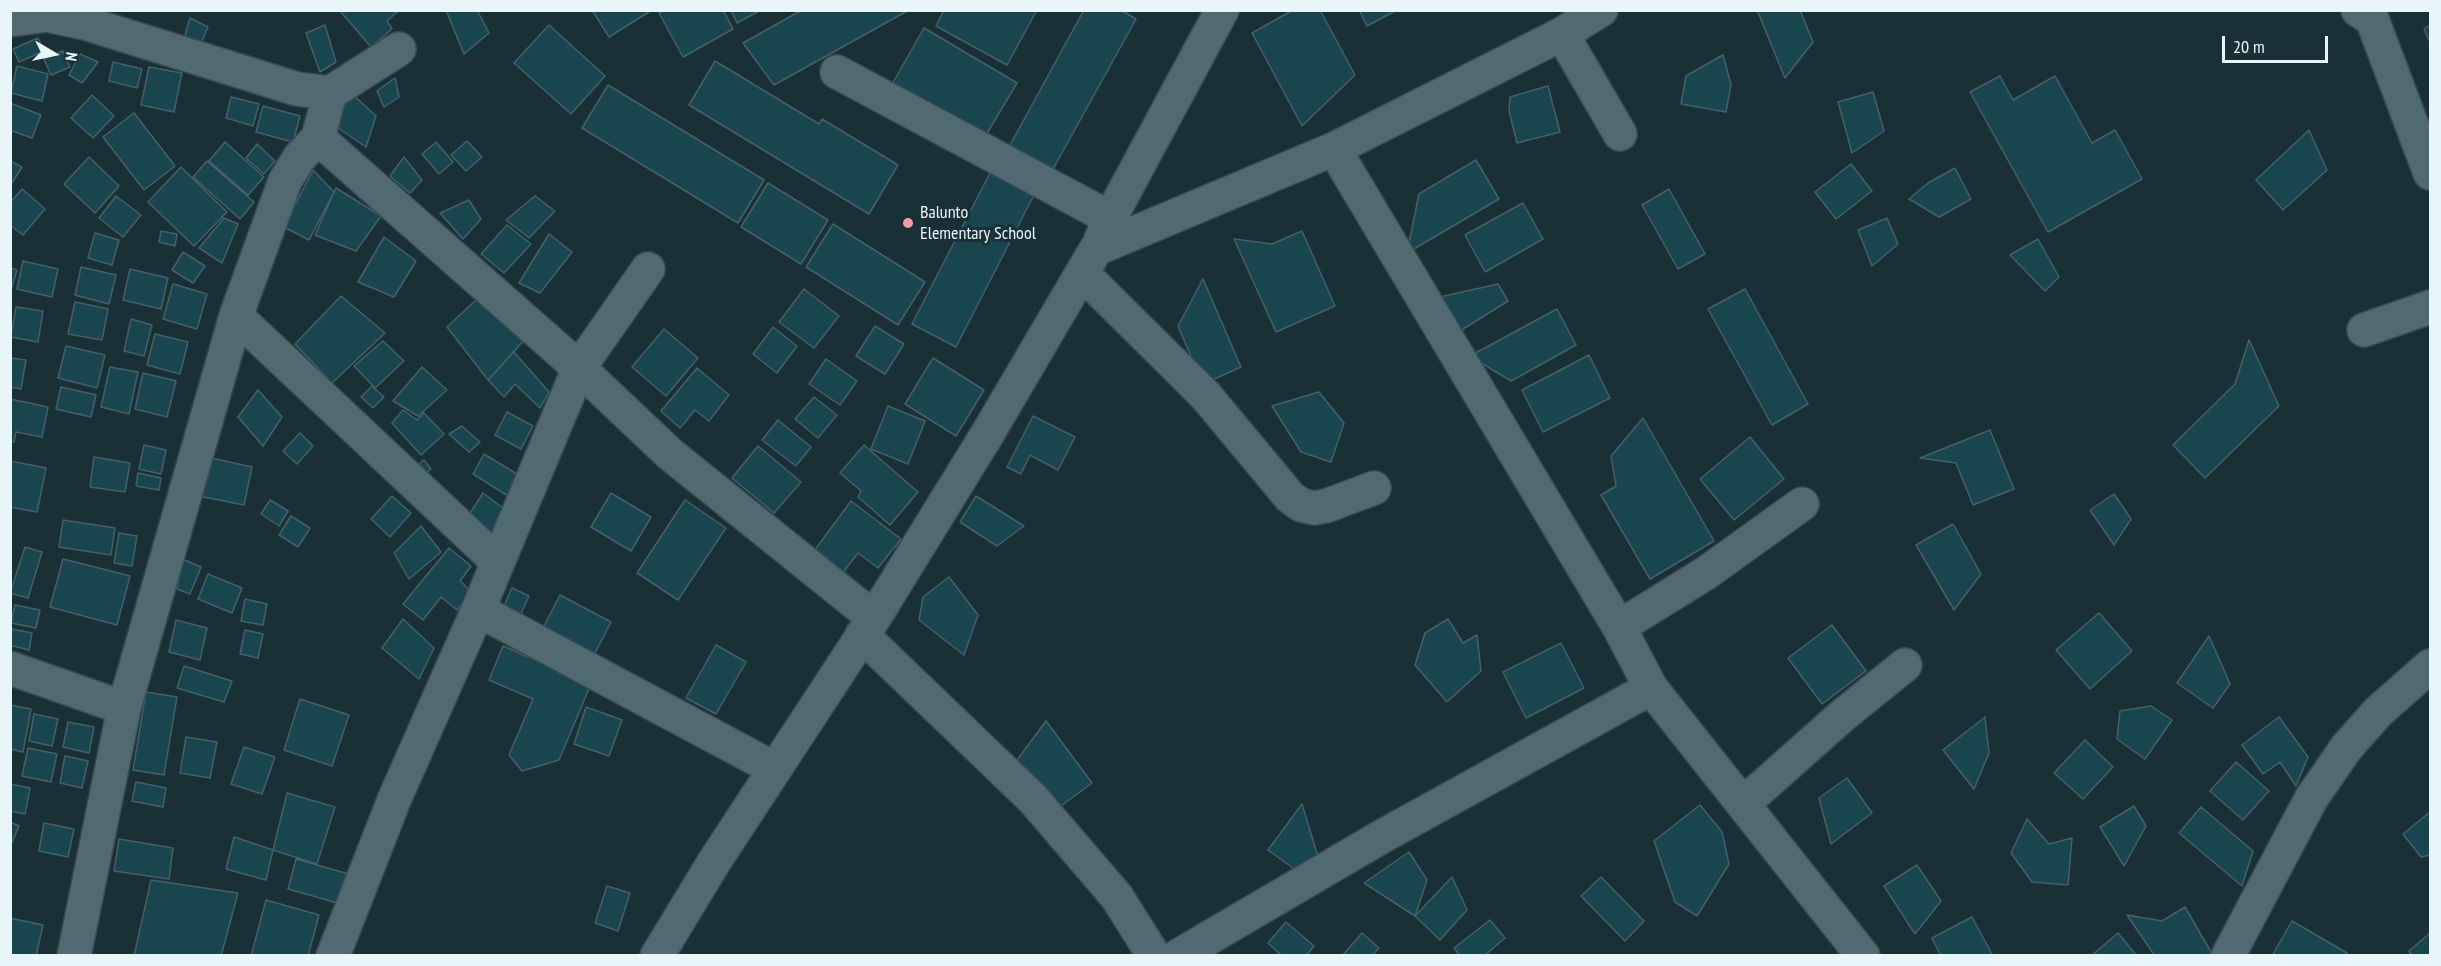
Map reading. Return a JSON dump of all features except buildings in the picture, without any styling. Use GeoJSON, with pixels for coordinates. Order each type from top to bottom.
{"type":"FeatureCollection","features":[{"type":"Feature","properties":{"kind":"street"},"geometry":{"type":"LineString","coordinates":[[657,956],[868,627],[988,433],[1089,261],[1222,10]]}},
{"type":"Feature","properties":{"kind":"street"},"geometry":{"type":"LineString","coordinates":[[1089,261],[1334,149],[1563,33],[1601,10]]}},
{"type":"Feature","properties":{"kind":"street"},"geometry":{"type":"LineString","coordinates":[[2374,14],[2430,173]]}},
{"type":"Feature","properties":{"kind":"street"},"geometry":{"type":"LineString","coordinates":[[10,20],[47,15],[85,23],[297,89],[330,93],[399,49]]}},
{"type":"Feature","properties":{"kind":"street"},"geometry":{"type":"LineString","coordinates":[[1563,33],[1620,134]]}},
{"type":"Feature","properties":{"kind":"street"},"geometry":{"type":"LineString","coordinates":[[837,72],[1110,218]]}},
{"type":"Feature","properties":{"kind":"street"},"geometry":{"type":"LineString","coordinates":[[74,956],[124,708],[236,316],[285,181],[299,158],[318,138],[330,93]]}},
{"type":"Feature","properties":{"kind":"street"},"geometry":{"type":"LineString","coordinates":[[318,138],[579,368],[670,454],[868,627],[1033,799],[1117,897],[1154,956]]}},
{"type":"Feature","properties":{"kind":"street"},"geometry":{"type":"LineString","coordinates":[[1334,149],[1618,627],[1651,688],[1863,956]]}},
{"type":"Feature","properties":{"kind":"street"},"geometry":{"type":"LineString","coordinates":[[1089,261],[1300,506],[1314,508],[1326,506],[1374,488]]}},
{"type":"Feature","properties":{"kind":"street"},"geometry":{"type":"LineString","coordinates":[[333,956],[394,800],[478,610],[579,368],[648,269]]}},
{"type":"Feature","properties":{"kind":"street"},"geometry":{"type":"LineString","coordinates":[[2364,330],[2430,308]]}},
{"type":"Feature","properties":{"kind":"street"},"geometry":{"type":"LineString","coordinates":[[236,316],[497,561]]}},
{"type":"Feature","properties":{"kind":"street"},"geometry":{"type":"LineString","coordinates":[[1618,627],[1706,573],[1802,504]]}},
{"type":"Feature","properties":{"kind":"street"},"geometry":{"type":"LineString","coordinates":[[478,610],[775,769]]}},
{"type":"Feature","properties":{"kind":"street"},"geometry":{"type":"LineString","coordinates":[[1743,804],[1842,716],[1905,665]]}},
{"type":"Feature","properties":{"kind":"street"},"geometry":{"type":"LineString","coordinates":[[2228,956],[2311,799],[2334,765],[2378,712],[2430,666]]}},
{"type":"Feature","properties":{"kind":"street"},"geometry":{"type":"LineString","coordinates":[[10,668],[124,708]]}},
{"type":"Feature","properties":{"kind":"street"},"geometry":{"type":"LineString","coordinates":[[1178,956],[1381,837],[1651,688]]}},
{"type":"Feature","properties":{"kind":"place","name":"Balunto Elementary School"},"geometry":{"type":"Point","coordinates":[908,223]}}]}
